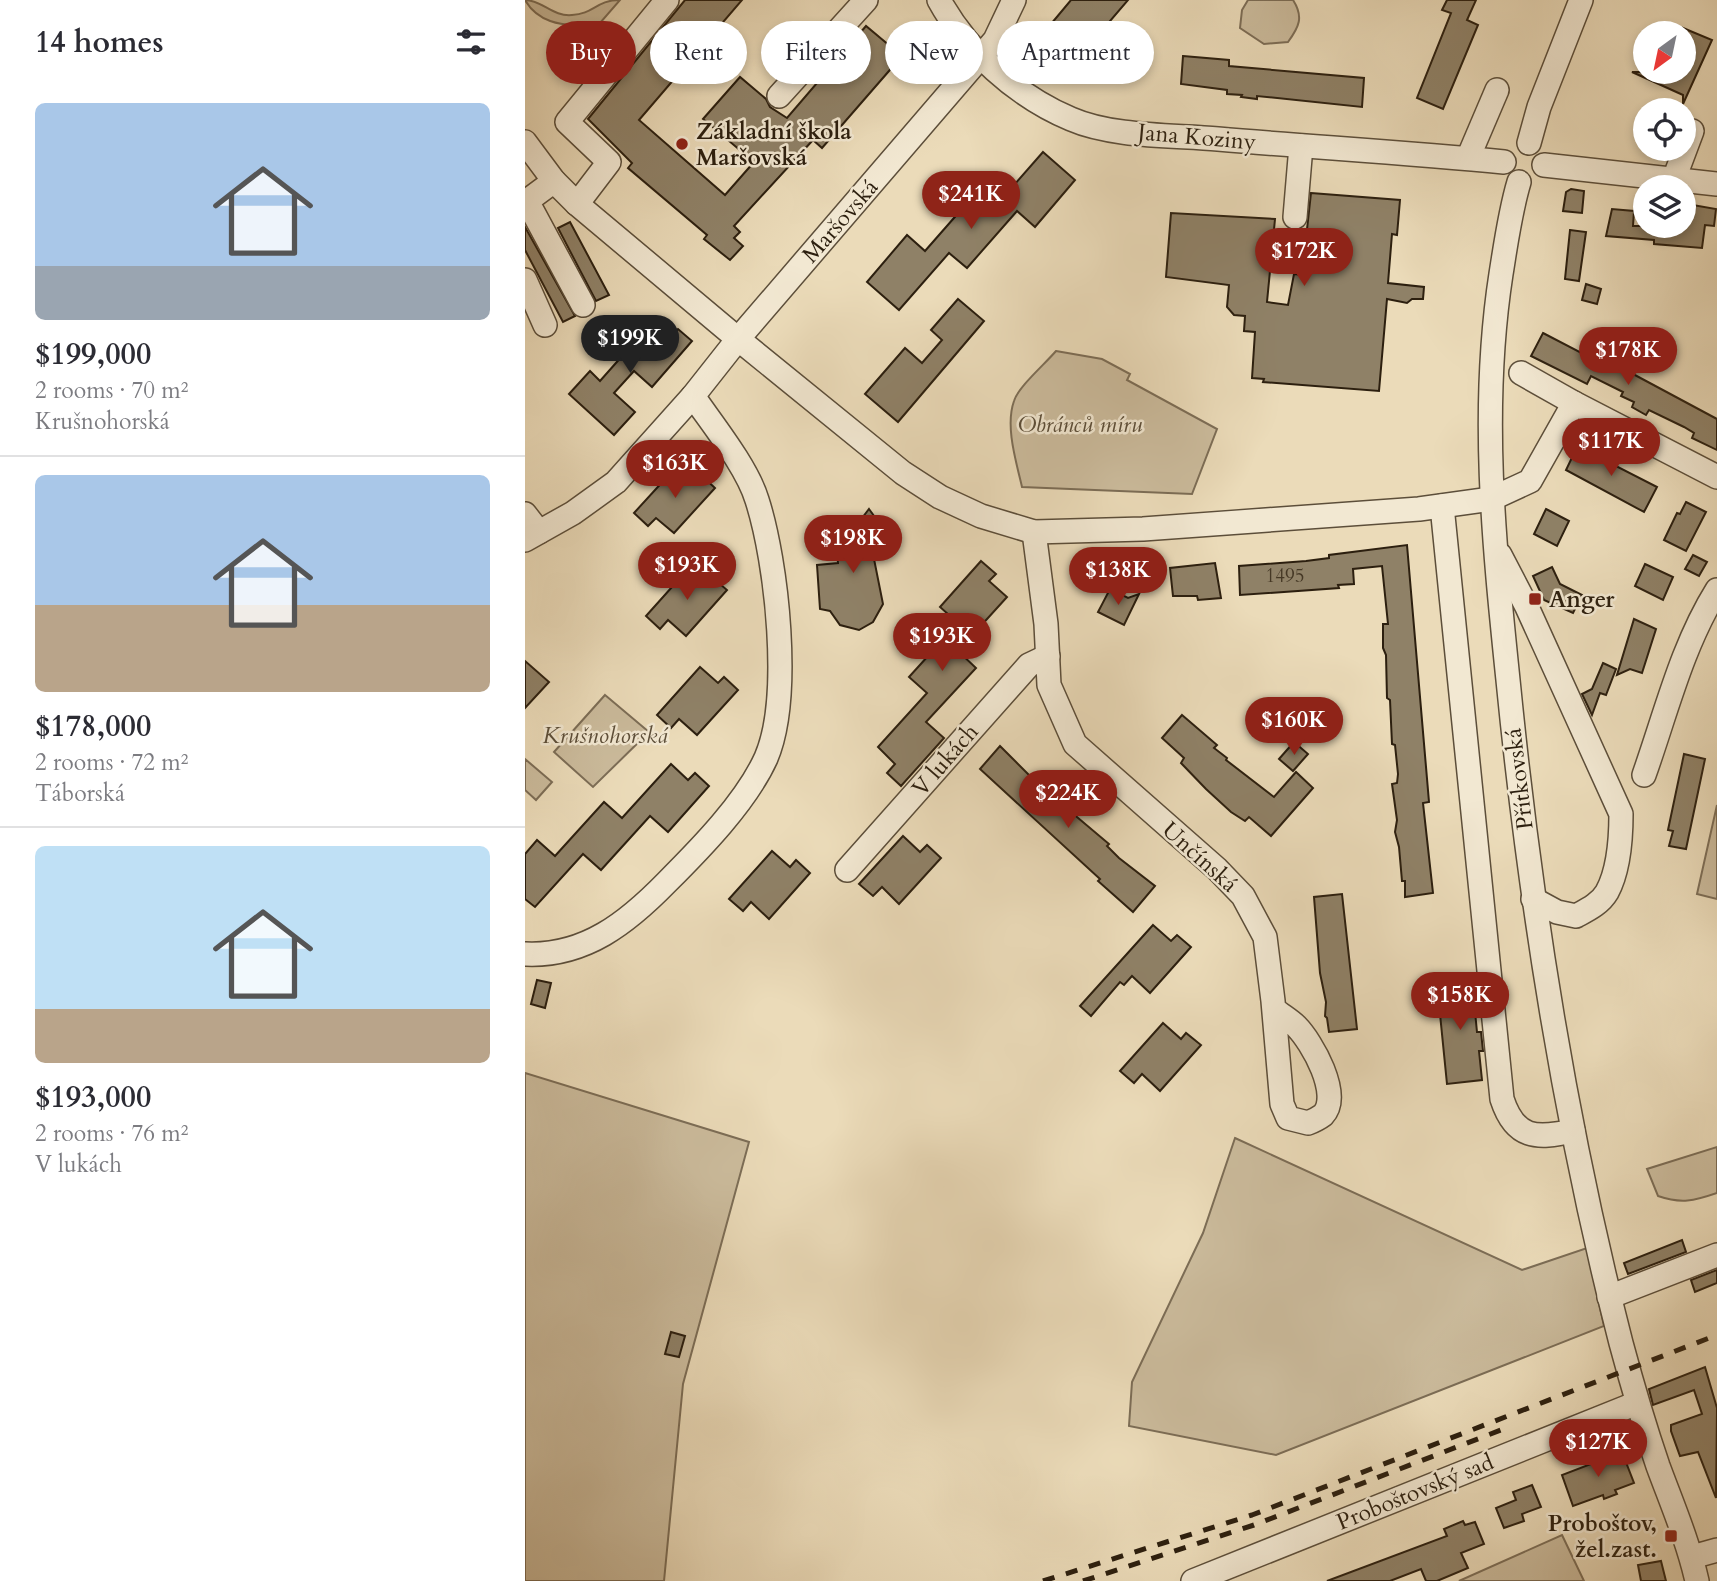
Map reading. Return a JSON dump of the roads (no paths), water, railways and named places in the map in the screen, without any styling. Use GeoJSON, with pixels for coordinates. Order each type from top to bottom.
{"type":"FeatureCollection","features":[{"type":"Feature","properties":{"kind":"street"},"geometry":{"type":"LineString","coordinates":[[577,204],[609,162],[567,122],[667,0]]}},
{"type":"Feature","properties":{"kind":"street"},"geometry":{"type":"LineString","coordinates":[[779,96],[866,0]]}},
{"type":"Feature","properties":{"kind":"street","name":"Jana Koziny"},"geometry":{"type":"LineString","coordinates":[[939,0],[952,21]]}},
{"type":"Feature","properties":{"kind":"street","name":"Maršovská"},"geometry":{"type":"LineString","coordinates":[[983,54],[995,40],[1014,0]]}},
{"type":"Feature","properties":{"kind":"street"},"geometry":{"type":"LineString","coordinates":[[1528,143],[1539,107],[1581,0]]}},
{"type":"Feature","properties":{"kind":"street","name":"Jana Koziny"},"geometry":{"type":"LineString","coordinates":[[983,58],[1017,88],[1072,120],[1112,129],[1504,162]]}},
{"type":"Feature","properties":{"kind":"street","name":"Maršovská"},"geometry":{"type":"LineString","coordinates":[[738,339],[957,84]]}},
{"type":"Feature","properties":{"kind":"street"},"geometry":{"type":"LineString","coordinates":[[1468,158],[1497,90]]}},
{"type":"Feature","properties":{"kind":"street"},"geometry":{"type":"LineString","coordinates":[[525,142],[554,181],[577,204],[903,473],[940,497],[981,516],[1034,532],[1143,529],[1442,506],[1491,499],[1530,481],[1573,404]]}},
{"type":"Feature","properties":{"kind":"street"},"geometry":{"type":"LineString","coordinates":[[1528,143],[1541,151],[1544,165],[1539,176],[1533,181],[1518,182],[1508,176],[1504,162],[1507,150],[1514,145],[1528,143]]}},
{"type":"Feature","properties":{"kind":"street"},"geometry":{"type":"LineString","coordinates":[[1295,217],[1301,146]]}},
{"type":"Feature","properties":{"kind":"street"},"geometry":{"type":"LineString","coordinates":[[1544,165],[1637,175]]}},
{"type":"Feature","properties":{"kind":"street"},"geometry":{"type":"LineString","coordinates":[[554,181],[527,201],[583,305]]}},
{"type":"Feature","properties":{"kind":"street","name":"Přítkovská"},"geometry":{"type":"LineString","coordinates":[[1518,182],[1510,214],[1494,320],[1489,412],[1494,544],[1533,900],[1573,1131],[1609,1297],[1637,1403],[1692,1557],[1697,1581]]}},
{"type":"Feature","properties":{"kind":"street"},"geometry":{"type":"LineString","coordinates":[[1696,182],[1717,184]]}},
{"type":"Feature","properties":{"kind":"street"},"geometry":{"type":"LineString","coordinates":[[525,280],[545,325]]}},
{"type":"Feature","properties":{"kind":"street"},"geometry":{"type":"LineString","coordinates":[[530,529],[573,513],[616,482],[693,396],[738,339]]}},
{"type":"Feature","properties":{"kind":"street"},"geometry":{"type":"LineString","coordinates":[[1521,373],[1573,404],[1717,478]]}},
{"type":"Feature","properties":{"kind":"street"},"geometry":{"type":"LineString","coordinates":[[525,954],[569,949],[604,936],[633,917],[689,861],[745,793],[767,755],[778,691],[778,630],[770,559],[757,498],[725,443],[693,396]]}},
{"type":"Feature","properties":{"kind":"street"},"geometry":{"type":"LineString","coordinates":[[1442,506],[1502,1099],[1508,1118],[1528,1135],[1546,1137],[1573,1131]]}},
{"type":"Feature","properties":{"kind":"street","name":"Unčínská"},"geometry":{"type":"LineString","coordinates":[[1034,532],[1049,685],[1075,744],[1217,869],[1243,896],[1265,937],[1274,1009]]}},
{"type":"Feature","properties":{"kind":"street"},"geometry":{"type":"LineString","coordinates":[[1494,544],[1527,607],[1621,814],[1620,845],[1607,892],[1594,906],[1576,916],[1557,912],[1533,900]]}},
{"type":"Feature","properties":{"kind":"street"},"geometry":{"type":"LineString","coordinates":[[1644,775],[1685,657],[1705,610],[1717,590]]}},
{"type":"Feature","properties":{"kind":"street","name":"V lukách"},"geometry":{"type":"LineString","coordinates":[[847,870],[1029,665],[1048,656]]}},
{"type":"Feature","properties":{"kind":"street"},"geometry":{"type":"LineString","coordinates":[[1609,1297],[1717,1255]]}},
{"type":"Feature","properties":{"kind":"street","name":"Proboštovský sad"},"geometry":{"type":"LineString","coordinates":[[1193,1581],[1637,1403]]}},
{"type":"Feature","properties":{"kind":"street"},"geometry":{"type":"LineString","coordinates":[[1692,1557],[1717,1550]]}},
{"type":"Feature","properties":{"kind":"railway"},"geometry":{"type":"LineString","coordinates":[[1043,1581],[1252,1515],[1717,1335]]}},
{"type":"Feature","properties":{"kind":"railway"},"geometry":{"type":"LineString","coordinates":[[1083,1581],[1254,1525],[1501,1430]]}},
{"type":"Feature","properties":{"kind":"place","name":"Základní škola Maršovská"},"geometry":{"type":"Point","coordinates":[682,144]}},
{"type":"Feature","properties":{"kind":"place","name":"Anger"},"geometry":{"type":"Point","coordinates":[1535,599]}},
{"type":"Feature","properties":{"kind":"place","name":"Proboštov, žel.zast."},"geometry":{"type":"Point","coordinates":[1671,1536]}},
{"type":"Feature","properties":{"kind":"park label","name":"Obránců míru"},"geometry":{"type":"Point","coordinates":[1080,424]}},
{"type":"Feature","properties":{"kind":"park label","name":"Krušnohorská"},"geometry":{"type":"Point","coordinates":[605,735]}}]}
